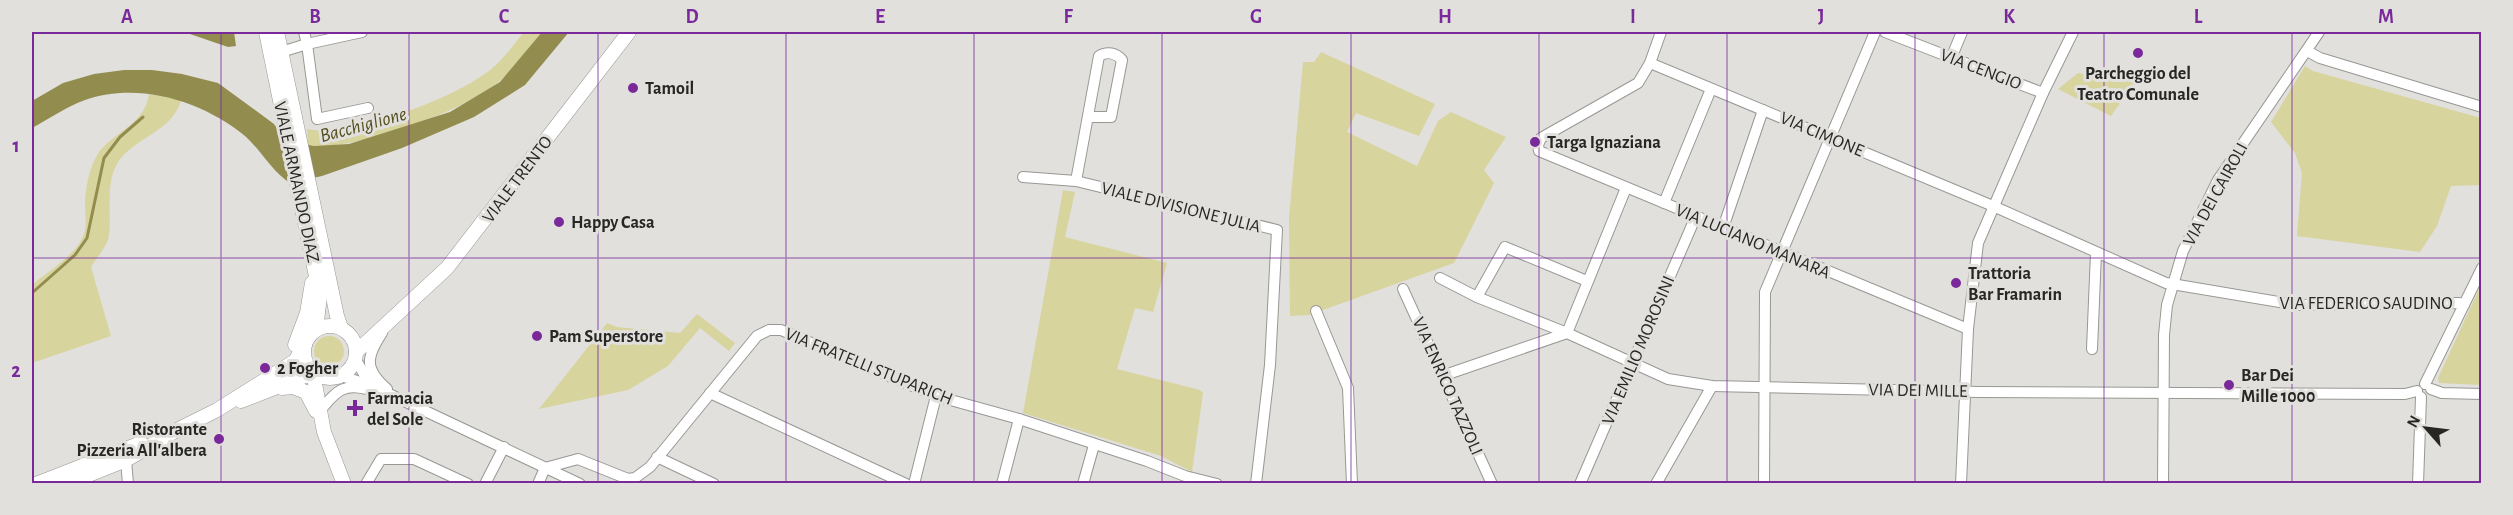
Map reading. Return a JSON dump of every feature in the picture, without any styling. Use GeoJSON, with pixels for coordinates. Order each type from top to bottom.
{"type":"FeatureCollection","features":[{"type":"Feature","properties":{"kind":"main road","name":"VIALE ARMANDO DIAZ"},"geometry":{"type":"LineString","coordinates":[[266,32],[302,182],[343,330]]}},
{"type":"Feature","properties":{"kind":"main road","name":"VIALE ARMANDO DIAZ"},"geometry":{"type":"LineString","coordinates":[[277,32],[291,130]]}},
{"type":"Feature","properties":{"kind":"main road","name":"VIALE TRENTO"},"geometry":{"type":"LineString","coordinates":[[356,355],[393,316],[447,268],[629,32]]}},
{"type":"Feature","properties":{"kind":"main road","name":"VIALE ARMANDO DIAZ"},"geometry":{"type":"LineString","coordinates":[[302,182],[320,297],[317,321],[309,338]]}},
{"type":"Feature","properties":{"kind":"main road"},"geometry":{"type":"LineString","coordinates":[[273,382],[302,331],[311,294],[312,257]]}},
{"type":"Feature","properties":{"kind":"main road","name":"VIALE TRENTO"},"geometry":{"type":"LineString","coordinates":[[343,330],[360,331],[393,316]]}},
{"type":"Feature","properties":{"kind":"main road"},"geometry":{"type":"LineString","coordinates":[[273,382],[296,361],[309,338],[323,327],[343,330],[355,344],[356,355],[350,369],[336,377],[324,406],[324,432]]}},
{"type":"Feature","properties":{"kind":"main road"},"geometry":{"type":"LineString","coordinates":[[309,338],[304,359],[313,373],[324,432]]}},
{"type":"Feature","properties":{"kind":"main road"},"geometry":{"type":"LineString","coordinates":[[66,483],[126,459],[177,430],[273,382],[313,373],[336,377]]}},
{"type":"Feature","properties":{"kind":"main road"},"geometry":{"type":"LineString","coordinates":[[273,382],[306,392],[344,483]]}},
{"type":"Feature","properties":{"kind":"main road"},"geometry":{"type":"LineString","coordinates":[[36,483],[177,430]]}},
{"type":"Feature","properties":{"kind":"street"},"geometry":{"type":"LineString","coordinates":[[304,32],[317,119],[368,108]]}},
{"type":"Feature","properties":{"kind":"street"},"geometry":{"type":"LineString","coordinates":[[281,52],[362,32]]}},
{"type":"Feature","properties":{"kind":"street"},"geometry":{"type":"LineString","coordinates":[[1650,63],[1661,32]]}},
{"type":"Feature","properties":{"kind":"street"},"geometry":{"type":"LineString","coordinates":[[1764,483],[1765,292],[1875,32]]}},
{"type":"Feature","properties":{"kind":"street","name":"VIA CENGIO"},"geometry":{"type":"LineString","coordinates":[[1885,32],[2043,93]]}},
{"type":"Feature","properties":{"kind":"street"},"geometry":{"type":"LineString","coordinates":[[1952,56],[1962,32]]}},
{"type":"Feature","properties":{"kind":"street"},"geometry":{"type":"LineString","coordinates":[[1961,483],[1968,329],[1978,243],[2043,93],[2073,32]]}},
{"type":"Feature","properties":{"kind":"street","name":"VIA DEI CAIROLI"},"geometry":{"type":"LineString","coordinates":[[2163,483],[2166,316],[2183,251],[2218,180],[2319,32]]}},
{"type":"Feature","properties":{"kind":"street"},"geometry":{"type":"LineString","coordinates":[[2307,51],[2320,58],[2481,107]]}},
{"type":"Feature","properties":{"kind":"street","name":"VIALE DIVISIONE JULIA"},"geometry":{"type":"LineString","coordinates":[[1088,117],[1111,117],[1122,60],[1113,53],[1100,56],[1088,117],[1076,181],[1277,230],[1270,364],[1256,483]]}},
{"type":"Feature","properties":{"kind":"street","name":"VIA CIMONE"},"geometry":{"type":"LineString","coordinates":[[1650,63],[1993,206]]}},
{"type":"Feature","properties":{"kind":"street","name":"VIA LUCIANO MANARA"},"geometry":{"type":"LineString","coordinates":[[1650,63],[1638,83],[1541,138],[1538,145],[1539,151],[1968,329]]}},
{"type":"Feature","properties":{"kind":"street"},"geometry":{"type":"LineString","coordinates":[[1664,203],[1711,89]]}},
{"type":"Feature","properties":{"kind":"street"},"geometry":{"type":"LineString","coordinates":[[1723,228],[1762,110]]}},
{"type":"Feature","properties":{"kind":"street"},"geometry":{"type":"LineString","coordinates":[[1023,177],[1076,181]]}},
{"type":"Feature","properties":{"kind":"street"},"geometry":{"type":"LineString","coordinates":[[1444,375],[1567,333],[1626,188]]}},
{"type":"Feature","properties":{"kind":"street","name":"VIA FEDERICO SAUDINO"},"geometry":{"type":"LineString","coordinates":[[1993,206],[2153,279],[2173,285],[2297,305],[2459,303],[2464,305]]}},
{"type":"Feature","properties":{"kind":"street","name":"VIA EMILIO MOROSINI"},"geometry":{"type":"LineString","coordinates":[[1580,483],[1696,216]]}},
{"type":"Feature","properties":{"kind":"street"},"geometry":{"type":"LineString","coordinates":[[1477,297],[1505,247],[1587,281]]}},
{"type":"Feature","properties":{"kind":"street"},"geometry":{"type":"LineString","coordinates":[[2092,349],[2096,253]]}},
{"type":"Feature","properties":{"kind":"street"},"geometry":{"type":"LineString","coordinates":[[2418,483],[2423,390],[2481,268]]}},
{"type":"Feature","properties":{"kind":"street","name":"VIA DEI MILLE"},"geometry":{"type":"LineString","coordinates":[[1440,278],[1477,297],[1567,333],[1668,379],[1712,386],[2163,393],[2405,394],[2423,390],[2481,394]]}},
{"type":"Feature","properties":{"kind":"street","name":"VIA ENRICO TAZZOLI"},"geometry":{"type":"LineString","coordinates":[[1403,289],[1492,483]]}},
{"type":"Feature","properties":{"kind":"street"},"geometry":{"type":"LineString","coordinates":[[1316,311],[1348,388],[1352,483]]}},
{"type":"Feature","properties":{"kind":"street"},"geometry":{"type":"LineString","coordinates":[[393,316],[374,345],[369,362],[374,378],[403,402]]}},
{"type":"Feature","properties":{"kind":"street","name":"VIA FRATELLI STUPARICH"},"geometry":{"type":"LineString","coordinates":[[639,483],[657,457],[757,336],[769,330],[781,330],[936,396],[1019,419],[1184,480],[1217,483]]}},
{"type":"Feature","properties":{"kind":"street"},"geometry":{"type":"LineString","coordinates":[[356,355],[370,385]]}},
{"type":"Feature","properties":{"kind":"street"},"geometry":{"type":"LineString","coordinates":[[336,377],[370,385],[580,483]]}},
{"type":"Feature","properties":{"kind":"street"},"geometry":{"type":"LineString","coordinates":[[1656,483],[1712,386]]}},
{"type":"Feature","properties":{"kind":"street"},"geometry":{"type":"LineString","coordinates":[[324,406],[338,391],[350,387],[403,402]]}},
{"type":"Feature","properties":{"kind":"street"},"geometry":{"type":"LineString","coordinates":[[710,393],[906,483]]}},
{"type":"Feature","properties":{"kind":"street"},"geometry":{"type":"LineString","coordinates":[[914,483],[936,396]]}},
{"type":"Feature","properties":{"kind":"street"},"geometry":{"type":"LineString","coordinates":[[1002,483],[1019,419]]}},
{"type":"Feature","properties":{"kind":"street"},"geometry":{"type":"LineString","coordinates":[[1083,483],[1094,445]]}},
{"type":"Feature","properties":{"kind":"street"},"geometry":{"type":"LineString","coordinates":[[485,483],[504,447]]}},
{"type":"Feature","properties":{"kind":"street"},"geometry":{"type":"LineString","coordinates":[[657,457],[714,483]]}},
{"type":"Feature","properties":{"kind":"street"},"geometry":{"type":"LineString","coordinates":[[126,459],[128,483]]}},
{"type":"Feature","properties":{"kind":"street"},"geometry":{"type":"LineString","coordinates":[[366,483],[381,459],[414,459],[468,483]]}},
{"type":"Feature","properties":{"kind":"street"},"geometry":{"type":"LineString","coordinates":[[538,483],[546,468],[578,459],[628,479],[634,478],[650,467]]}},
{"type":"Feature","properties":{"kind":"shaded area"},"geometry":{"type":"Polygon","coordinates":[[[184,32],[234,32],[236,46],[228,47],[184,32]]]}},
{"type":"Feature","properties":{"kind":"shaded area"},"geometry":{"type":"Polygon","coordinates":[[[524,32],[542,32],[501,80],[463,104],[437,116],[379,136],[327,146],[308,145],[307,129],[349,128],[375,122],[453,92],[495,66],[524,32]]]}},
{"type":"Feature","properties":{"kind":"shaded area","name":"Bacchiglione"},"geometry":{"type":"Polygon","coordinates":[[[542,32],[569,32],[525,85],[474,117],[402,148],[322,176],[290,183],[245,136],[228,124],[190,104],[169,98],[148,94],[105,95],[78,103],[32,128],[32,101],[63,83],[94,74],[124,70],[152,70],[182,74],[218,83],[274,124],[285,140],[314,146],[349,144],[450,112],[500,82],[542,32]]]}},
{"type":"Feature","properties":{"kind":"shaded area"},"geometry":{"type":"Polygon","coordinates":[[[1321,52],[1435,104],[1419,136],[1356,113],[1347,132],[1417,166],[1438,121],[1451,112],[1506,137],[1484,170],[1494,183],[1454,263],[1309,315],[1290,316],[1289,218],[1303,62],[1314,62],[1321,52]]]}},
{"type":"Feature","properties":{"kind":"shaded area"},"geometry":{"type":"Polygon","coordinates":[[[2305,66],[2313,71],[2481,118],[2481,185],[2451,186],[2437,226],[2420,252],[2297,236],[2302,173],[2295,153],[2271,122],[2305,66]]]}},
{"type":"Feature","properties":{"kind":"shaded area"},"geometry":{"type":"Polygon","coordinates":[[[2078,73],[2135,82],[2111,116],[2058,89],[2078,73]]]}},
{"type":"Feature","properties":{"kind":"shaded area"},"geometry":{"type":"Polygon","coordinates":[[[149,94],[181,101],[177,111],[163,126],[121,158],[112,175],[108,239],[91,267],[111,336],[32,363],[32,285],[69,256],[80,242],[85,227],[87,185],[96,158],[106,145],[142,113],[149,94]]]}},
{"type":"Feature","properties":{"kind":"shaded area"},"geometry":{"type":"Polygon","coordinates":[[[1063,190],[1075,192],[1065,237],[1167,263],[1153,312],[1135,308],[1117,369],[1200,390],[1203,393],[1192,472],[1161,456],[1023,413],[1063,190]]]}},
{"type":"Feature","properties":{"kind":"shaded area"},"geometry":{"type":"Polygon","coordinates":[[[2481,285],[2481,385],[2439,383],[2438,378],[2481,285]]]}},
{"type":"Feature","properties":{"kind":"shaded area"},"geometry":{"type":"Polygon","coordinates":[[[697,314],[735,343],[729,351],[700,328],[668,366],[628,390],[539,409],[607,323],[617,327],[680,333],[697,314]]]}},
{"type":"Feature","properties":{"kind":"shaded area"},"geometry":{"type":"Polygon","coordinates":[[[329,336],[335,337],[343,345],[343,357],[335,365],[329,366],[323,365],[315,357],[314,351],[315,345],[323,337],[329,336]]]}},
{"type":"Feature","properties":{"kind":"waterway"},"geometry":{"type":"LineString","coordinates":[[32,293],[75,255],[87,238],[104,158],[120,137],[143,117]]}},
{"type":"Feature","properties":{"kind":"place","name":"Parcheggio del Teatro Comunale"},"geometry":{"type":"Point","coordinates":[2138,53]}},
{"type":"Feature","properties":{"kind":"place","name":"Tamoil"},"geometry":{"type":"Point","coordinates":[633,88]}},
{"type":"Feature","properties":{"kind":"place","name":"Targa Ignaziana"},"geometry":{"type":"Point","coordinates":[1535,142]}},
{"type":"Feature","properties":{"kind":"place","name":"Happy Casa"},"geometry":{"type":"Point","coordinates":[559,222]}},
{"type":"Feature","properties":{"kind":"place","name":"Trattoria Bar Framarin"},"geometry":{"type":"Point","coordinates":[1956,283]}},
{"type":"Feature","properties":{"kind":"place","name":"Pam Superstore"},"geometry":{"type":"Point","coordinates":[537,336]}},
{"type":"Feature","properties":{"kind":"place","name":"2 Fogher"},"geometry":{"type":"Point","coordinates":[265,368]}},
{"type":"Feature","properties":{"kind":"place","name":"Bar Dei Mille 1000"},"geometry":{"type":"Point","coordinates":[2229,385]}},
{"type":"Feature","properties":{"kind":"place","name":"Farmacia del Sole"},"geometry":{"type":"Point","coordinates":[355,408]}},
{"type":"Feature","properties":{"kind":"place","name":"Ristorante Pizzeria All'albera"},"geometry":{"type":"Point","coordinates":[219,439]}}]}
